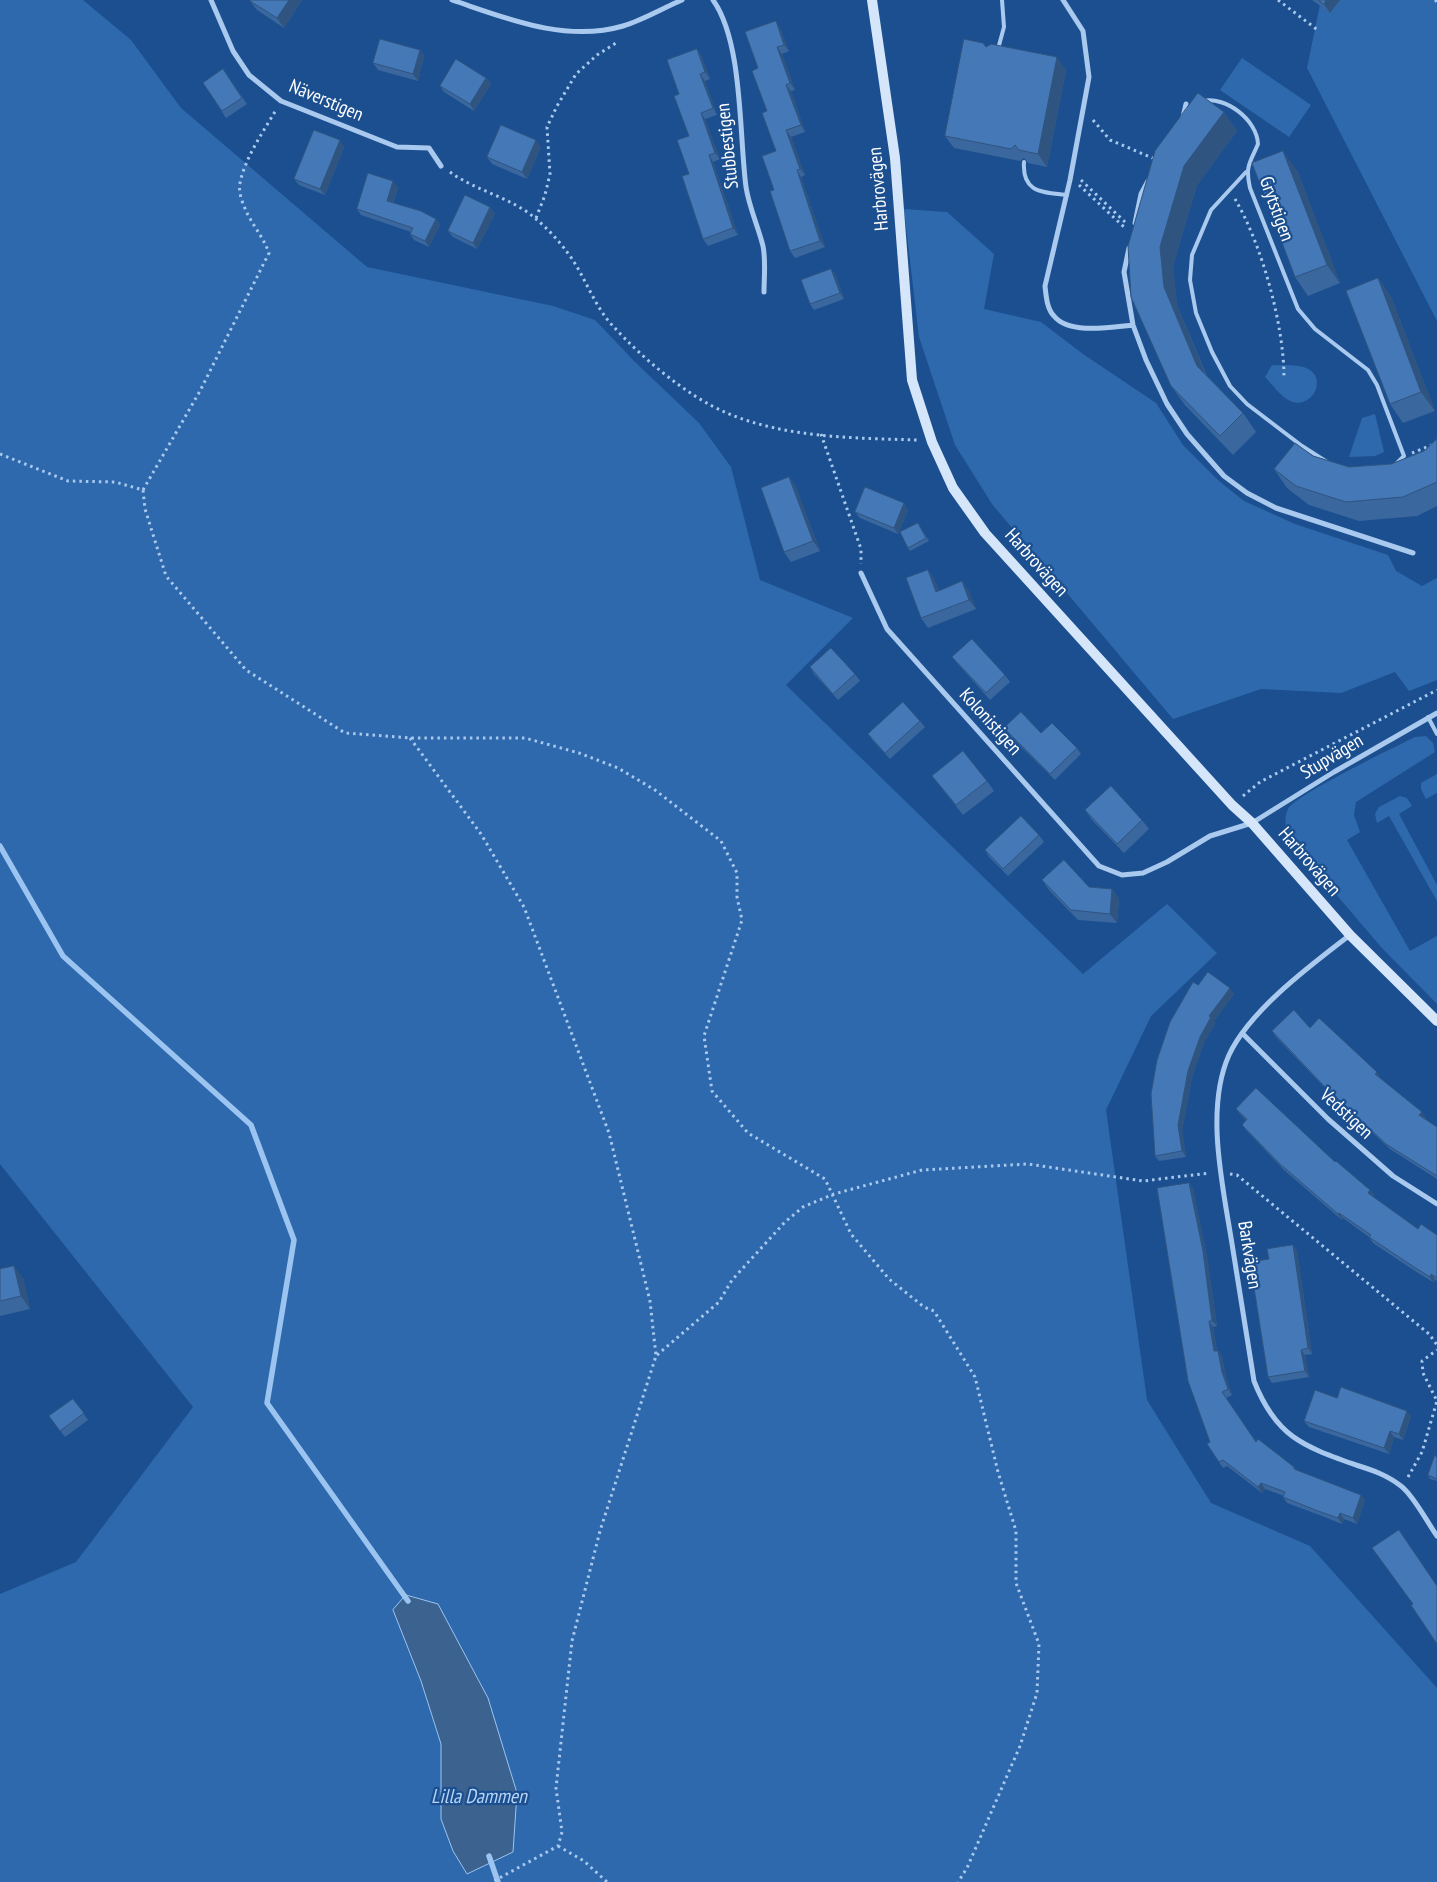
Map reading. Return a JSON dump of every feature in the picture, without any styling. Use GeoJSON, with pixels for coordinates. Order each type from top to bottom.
{"type":"FeatureCollection","features":[{"type":"Feature","properties":{"kind":"street","name":"Näverstigen"},"geometry":{"type":"LineString","coordinates":[[211,0],[233,51],[249,75],[281,101],[397,147],[429,148],[441,166]]}},
{"type":"Feature","properties":{"kind":"street"},"geometry":{"type":"LineString","coordinates":[[452,0],[524,24],[548,29],[586,31],[623,26],[682,0]]}},
{"type":"Feature","properties":{"kind":"street","name":"Stubbestigen"},"geometry":{"type":"LineString","coordinates":[[713,0],[723,14],[730,43],[738,89],[746,190],[763,248],[764,292]]}},
{"type":"Feature","properties":{"kind":"street","name":"Harbrovägen"},"geometry":{"type":"LineString","coordinates":[[872,0],[895,158],[912,380],[932,442],[953,488],[985,533],[1232,805],[1252,823],[1350,935],[1437,1021]]}},
{"type":"Feature","properties":{"kind":"street"},"geometry":{"type":"LineString","coordinates":[[1063,0],[1083,31],[1087,47],[1089,77],[1070,180],[1046,286],[1047,299],[1054,317],[1066,324],[1086,329],[1133,325]]}},
{"type":"Feature","properties":{"kind":"street","name":"Grytstigen"},"geometry":{"type":"LineString","coordinates":[[1182,121],[1186,104]]}},
{"type":"Feature","properties":{"kind":"street"},"geometry":{"type":"LineString","coordinates":[[1133,230],[1141,194],[1158,160]]}},
{"type":"Feature","properties":{"kind":"street"},"geometry":{"type":"LineString","coordinates":[[1131,240],[1124,272],[1133,325],[1167,404],[1187,434],[1224,476],[1247,494],[1276,508],[1413,553]]}},
{"type":"Feature","properties":{"kind":"street","name":"Kolonistigen"},"geometry":{"type":"LineString","coordinates":[[861,573],[887,629],[1099,866],[1122,875],[1143,873],[1167,862],[1210,836],[1252,823]]}},
{"type":"Feature","properties":{"kind":"street","name":"Stupvägen"},"geometry":{"type":"LineString","coordinates":[[1252,823],[1334,772],[1437,713]]}},
{"type":"Feature","properties":{"kind":"street","name":"Barkvägen"},"geometry":{"type":"LineString","coordinates":[[1350,935],[1292,981],[1261,1012],[1230,1054],[1222,1081],[1217,1119],[1220,1171],[1254,1381],[1262,1401],[1281,1428],[1309,1448],[1383,1474],[1403,1487],[1437,1536]]}},
{"type":"Feature","properties":{"kind":"street","name":"Vedstigen"},"geometry":{"type":"LineString","coordinates":[[1243,1034],[1335,1126],[1393,1176],[1437,1204]]}},
{"type":"Feature","properties":{"kind":"lane"},"geometry":{"type":"LineString","coordinates":[[996,56],[1004,27],[1002,0]]}},
{"type":"Feature","properties":{"kind":"lane","name":"Grytstigen"},"geometry":{"type":"LineString","coordinates":[[1186,104],[1210,99],[1220,100],[1249,121],[1258,136],[1258,144],[1247,164],[1246,172],[1250,188],[1298,309],[1316,329],[1368,370],[1377,385],[1404,456]]}},
{"type":"Feature","properties":{"kind":"lane"},"geometry":{"type":"LineString","coordinates":[[1024,162],[1023,176],[1030,186],[1043,192],[1066,195]]}},
{"type":"Feature","properties":{"kind":"lane"},"geometry":{"type":"LineString","coordinates":[[1246,172],[1211,210],[1192,255],[1190,280],[1196,314],[1212,352],[1230,386],[1247,404],[1302,446],[1335,467]]}},
{"type":"Feature","properties":{"kind":"lane"},"geometry":{"type":"LineString","coordinates":[[1390,468],[1404,456]]}},
{"type":"Feature","properties":{"kind":"lane"},"geometry":{"type":"LineString","coordinates":[[1428,717],[1437,734]]}},
{"type":"Feature","properties":{"kind":"path"},"geometry":{"type":"LineString","coordinates":[[1278,0],[1319,31]]}},
{"type":"Feature","properties":{"kind":"path"},"geometry":{"type":"LineString","coordinates":[[536,218],[545,195],[550,174],[547,127],[556,106],[576,74],[597,55],[616,43]]}},
{"type":"Feature","properties":{"kind":"path"},"geometry":{"type":"LineString","coordinates":[[281,101],[256,144],[240,184],[241,199],[247,214],[263,236],[269,253],[200,391],[143,490],[145,509],[166,576],[246,670],[345,733],[410,738],[525,738],[579,753],[618,768],[655,790],[721,841],[737,873],[738,897],[742,920],[704,1036],[712,1092],[748,1133],[825,1179],[834,1194],[851,1234],[889,1279],[924,1308],[934,1311],[975,1377],[998,1472],[1016,1530],[1016,1583],[1039,1644],[1037,1692],[1020,1746],[967,1868],[958,1882]]}},
{"type":"Feature","properties":{"kind":"path"},"geometry":{"type":"LineString","coordinates":[[1083,108],[1110,140],[1158,160]]}},
{"type":"Feature","properties":{"kind":"path"},"geometry":{"type":"LineString","coordinates":[[441,166],[462,181],[536,218],[568,253],[585,286],[612,326],[681,388],[726,413],[768,426],[821,434],[932,442]]}},
{"type":"Feature","properties":{"kind":"path"},"geometry":{"type":"LineString","coordinates":[[1071,172],[1090,187],[1133,230]]}},
{"type":"Feature","properties":{"kind":"path"},"geometry":{"type":"LineString","coordinates":[[1070,180],[1086,189],[1122,225],[1133,230]]}},
{"type":"Feature","properties":{"kind":"path"},"geometry":{"type":"LineString","coordinates":[[1230,191],[1243,213],[1264,268],[1284,350],[1284,378]]}},
{"type":"Feature","properties":{"kind":"path"},"geometry":{"type":"LineString","coordinates":[[821,434],[861,549],[861,573]]}},
{"type":"Feature","properties":{"kind":"path"},"geometry":{"type":"LineString","coordinates":[[1404,456],[1437,443]]}},
{"type":"Feature","properties":{"kind":"path"},"geometry":{"type":"LineString","coordinates":[[0,454],[68,481],[114,482],[143,490]]}},
{"type":"Feature","properties":{"kind":"path"},"geometry":{"type":"LineString","coordinates":[[1232,805],[1260,782],[1437,690]]}},
{"type":"Feature","properties":{"kind":"path"},"geometry":{"type":"LineString","coordinates":[[410,738],[481,834],[524,907],[609,1133],[650,1301],[656,1356],[600,1531],[572,1641],[556,1788],[562,1832],[558,1846],[492,1882]]}},
{"type":"Feature","properties":{"kind":"path"},"geometry":{"type":"LineString","coordinates":[[656,1356],[719,1302],[732,1280],[785,1222],[803,1207],[834,1194],[922,1170],[1028,1164],[1143,1181],[1220,1171],[1237,1175],[1430,1334],[1437,1345]]}},
{"type":"Feature","properties":{"kind":"path"},"geometry":{"type":"LineString","coordinates":[[1403,1487],[1422,1452],[1437,1401],[1423,1373],[1422,1361],[1437,1350]]}},
{"type":"Feature","properties":{"kind":"path"},"geometry":{"type":"LineString","coordinates":[[558,1846],[584,1861],[607,1882]]}},
{"type":"Feature","properties":{"kind":"shaded area"},"geometry":{"type":"Polygon","coordinates":[[[0,0],[83,0],[131,40],[181,108],[367,267],[553,306],[595,320],[634,361],[699,423],[731,467],[760,580],[853,618],[786,685],[1083,974],[1167,904],[1217,953],[1151,1016],[1106,1110],[1147,1400],[1211,1503],[1310,1546],[1437,1688],[1437,1882],[0,1882],[0,1594],[76,1562],[193,1407],[0,1164],[0,0]],[[406,1595],[421,1681],[441,1744],[441,1819],[453,1851],[467,1874],[488,1698],[438,1605],[406,1595]]]}},
{"type":"Feature","properties":{"kind":"shaded area"},"geometry":{"type":"Polygon","coordinates":[[[1321,0],[1437,0],[1437,321],[1307,68],[1321,0]]]}},
{"type":"Feature","properties":{"kind":"shaded area"},"geometry":{"type":"Polygon","coordinates":[[[1242,58],[1311,105],[1289,137],[1220,90],[1242,58]]]}},
{"type":"Feature","properties":{"kind":"shaded area"},"geometry":{"type":"Polygon","coordinates":[[[904,209],[947,212],[994,254],[984,309],[1041,322],[1083,354],[1156,403],[1183,445],[1219,481],[1244,501],[1295,524],[1388,555],[1396,571],[1422,586],[1437,578],[1437,680],[1409,691],[1395,672],[1341,693],[1261,689],[1173,719],[992,504],[955,445],[919,337],[904,209]]]}},
{"type":"Feature","properties":{"kind":"shaded area"},"geometry":{"type":"Polygon","coordinates":[[[1272,365],[1296,366],[1310,370],[1315,375],[1317,381],[1314,393],[1304,402],[1297,403],[1287,399],[1265,377],[1272,365]]]}},
{"type":"Feature","properties":{"kind":"shaded area"},"geometry":{"type":"Polygon","coordinates":[[[1375,414],[1384,452],[1375,456],[1349,457],[1362,418],[1375,414]]]}},
{"type":"Feature","properties":{"kind":"shaded area"},"geometry":{"type":"Polygon","coordinates":[[[1426,736],[1433,743],[1435,752],[1356,802],[1354,815],[1360,832],[1347,840],[1410,951],[1437,936],[1437,1004],[1381,947],[1294,845],[1287,832],[1285,823],[1288,809],[1308,793],[1415,737],[1426,736]]]}},
{"type":"Feature","properties":{"kind":"shaded area"},"geometry":{"type":"Polygon","coordinates":[[[1437,774],[1437,793],[1426,799],[1421,789],[1421,783],[1437,774]]]}},
{"type":"Feature","properties":{"kind":"shaded area"},"geometry":{"type":"Polygon","coordinates":[[[1400,796],[1407,798],[1412,806],[1399,814],[1437,885],[1437,901],[1389,816],[1377,823],[1375,814],[1379,807],[1400,796]]]}},
{"type":"Feature","properties":{"kind":"water","name":"Lilla Dammen"},"geometry":{"type":"Polygon","coordinates":[[[406,1595],[438,1604],[488,1698],[517,1793],[513,1852],[467,1874],[453,1851],[441,1819],[441,1744],[421,1681],[393,1610],[406,1595]]]}},
{"type":"Feature","properties":{"kind":"building"},"geometry":{"type":"Polygon","coordinates":[[[251,0],[289,0],[277,18],[251,0]]]}},
{"type":"Feature","properties":{"kind":"building"},"geometry":{"type":"Polygon","coordinates":[[[776,21],[784,45],[777,47],[790,83],[786,85],[801,125],[786,130],[800,169],[797,170],[820,241],[790,251],[770,191],[774,190],[762,156],[776,151],[762,113],[767,111],[752,71],[758,68],[745,32],[776,21]]]}},
{"type":"Feature","properties":{"kind":"building"},"geometry":{"type":"Polygon","coordinates":[[[380,39],[420,50],[413,74],[373,63],[380,39]]]}},
{"type":"Feature","properties":{"kind":"building"},"geometry":{"type":"Polygon","coordinates":[[[964,39],[983,43],[986,47],[991,44],[1057,57],[1038,154],[1019,150],[1015,145],[1011,149],[945,136],[964,39]]]}},
{"type":"Feature","properties":{"kind":"building"},"geometry":{"type":"Polygon","coordinates":[[[697,49],[705,72],[700,74],[713,108],[701,113],[715,153],[709,155],[733,228],[703,239],[682,176],[689,174],[677,140],[689,136],[674,96],[679,94],[667,60],[697,49]]]}},
{"type":"Feature","properties":{"kind":"building"},"geometry":{"type":"Polygon","coordinates":[[[456,59],[486,78],[470,104],[440,86],[456,59]]]}},
{"type":"Feature","properties":{"kind":"building"},"geometry":{"type":"Polygon","coordinates":[[[223,69],[242,98],[222,111],[203,83],[223,69]]]}},
{"type":"Feature","properties":{"kind":"building"},"geometry":{"type":"Polygon","coordinates":[[[1198,93],[1224,112],[1184,166],[1160,247],[1164,287],[1197,366],[1243,413],[1220,436],[1171,386],[1131,297],[1128,246],[1155,151],[1198,93]]]}},
{"type":"Feature","properties":{"kind":"building"},"geometry":{"type":"Polygon","coordinates":[[[501,125],[536,140],[522,172],[487,157],[501,125]]]}},
{"type":"Feature","properties":{"kind":"building"},"geometry":{"type":"Polygon","coordinates":[[[314,130],[340,140],[320,189],[294,179],[314,130]]]}},
{"type":"Feature","properties":{"kind":"building"},"geometry":{"type":"Polygon","coordinates":[[[1283,151],[1327,265],[1295,277],[1252,163],[1283,151]]]}},
{"type":"Feature","properties":{"kind":"building"},"geometry":{"type":"Polygon","coordinates":[[[368,173],[393,181],[387,201],[421,211],[436,219],[425,241],[410,234],[413,228],[357,209],[368,173]]]}},
{"type":"Feature","properties":{"kind":"building"},"geometry":{"type":"Polygon","coordinates":[[[465,195],[490,207],[473,243],[448,231],[465,195]]]}},
{"type":"Feature","properties":{"kind":"building"},"geometry":{"type":"Polygon","coordinates":[[[831,269],[840,293],[810,304],[801,280],[831,269]]]}},
{"type":"Feature","properties":{"kind":"building"},"geometry":{"type":"Polygon","coordinates":[[[1378,278],[1421,392],[1390,404],[1346,291],[1378,278]]]}},
{"type":"Feature","properties":{"kind":"building"},"geometry":{"type":"Polygon","coordinates":[[[1437,439],[1437,482],[1403,497],[1346,502],[1296,486],[1274,469],[1295,443],[1313,456],[1349,467],[1391,464],[1424,451],[1437,439]]]}},
{"type":"Feature","properties":{"kind":"building"},"geometry":{"type":"Polygon","coordinates":[[[789,477],[813,541],[784,552],[761,488],[789,477]]]}},
{"type":"Feature","properties":{"kind":"building"},"geometry":{"type":"Polygon","coordinates":[[[865,487],[904,503],[894,528],[855,512],[865,487]]]}},
{"type":"Feature","properties":{"kind":"building"},"geometry":{"type":"Polygon","coordinates":[[[918,523],[926,538],[908,548],[900,532],[918,523]]]}},
{"type":"Feature","properties":{"kind":"building"},"geometry":{"type":"Polygon","coordinates":[[[928,570],[936,592],[962,581],[969,600],[921,618],[906,578],[928,570]]]}},
{"type":"Feature","properties":{"kind":"building"},"geometry":{"type":"Polygon","coordinates":[[[972,639],[1005,675],[986,693],[952,657],[972,639]]]}},
{"type":"Feature","properties":{"kind":"building"},"geometry":{"type":"Polygon","coordinates":[[[831,648],[855,674],[833,694],[810,667],[831,648]]]}},
{"type":"Feature","properties":{"kind":"building"},"geometry":{"type":"Polygon","coordinates":[[[903,702],[920,721],[885,753],[868,734],[903,702]]]}},
{"type":"Feature","properties":{"kind":"building"},"geometry":{"type":"Polygon","coordinates":[[[1021,712],[1041,733],[1052,723],[1077,748],[1050,774],[1004,728],[1021,712]]]}},
{"type":"Feature","properties":{"kind":"building"},"geometry":{"type":"Polygon","coordinates":[[[963,751],[987,781],[956,805],[932,776],[963,751]]]}},
{"type":"Feature","properties":{"kind":"building"},"geometry":{"type":"Polygon","coordinates":[[[1111,786],[1142,820],[1117,844],[1085,810],[1111,786]]]}},
{"type":"Feature","properties":{"kind":"building"},"geometry":{"type":"Polygon","coordinates":[[[1021,816],[1039,835],[1003,869],[985,850],[1021,816]]]}},
{"type":"Feature","properties":{"kind":"building"},"geometry":{"type":"Polygon","coordinates":[[[1064,860],[1089,887],[1112,889],[1110,914],[1071,910],[1042,880],[1064,860]]]}},
{"type":"Feature","properties":{"kind":"building"},"geometry":{"type":"Polygon","coordinates":[[[1208,972],[1230,988],[1209,1016],[1211,1017],[1200,1037],[1188,1071],[1178,1125],[1182,1151],[1155,1156],[1151,1094],[1157,1060],[1170,1022],[1193,982],[1198,985],[1208,972]]]}},
{"type":"Feature","properties":{"kind":"building"},"geometry":{"type":"Polygon","coordinates":[[[1294,1010],[1310,1028],[1319,1018],[1377,1072],[1375,1074],[1422,1112],[1419,1115],[1437,1127],[1437,1176],[1386,1144],[1323,1085],[1272,1031],[1294,1010]]]}},
{"type":"Feature","properties":{"kind":"building"},"geometry":{"type":"Polygon","coordinates":[[[1256,1088],[1335,1162],[1370,1190],[1368,1193],[1418,1229],[1421,1224],[1437,1235],[1437,1278],[1431,1274],[1430,1277],[1411,1265],[1369,1237],[1371,1235],[1338,1214],[1280,1164],[1242,1125],[1247,1119],[1236,1109],[1256,1088]]]}},
{"type":"Feature","properties":{"kind":"building"},"geometry":{"type":"Polygon","coordinates":[[[1189,1183],[1203,1251],[1212,1321],[1209,1321],[1214,1351],[1218,1351],[1228,1389],[1222,1392],[1256,1442],[1258,1439],[1294,1467],[1294,1469],[1361,1495],[1353,1518],[1340,1513],[1338,1518],[1318,1511],[1283,1497],[1285,1492],[1261,1483],[1258,1487],[1223,1460],[1219,1462],[1207,1444],[1210,1442],[1188,1381],[1157,1188],[1189,1183]]]}},
{"type":"Feature","properties":{"kind":"building"},"geometry":{"type":"Polygon","coordinates":[[[1293,1245],[1308,1348],[1301,1350],[1305,1371],[1268,1377],[1250,1262],[1269,1259],[1267,1249],[1293,1245]]]}},
{"type":"Feature","properties":{"kind":"building"},"geometry":{"type":"Polygon","coordinates":[[[14,1266],[21,1296],[0,1301],[0,1269],[14,1266]]]}},
{"type":"Feature","properties":{"kind":"building"},"geometry":{"type":"Polygon","coordinates":[[[1341,1387],[1407,1411],[1399,1434],[1390,1431],[1384,1448],[1304,1421],[1315,1390],[1337,1398],[1341,1387]]]}},
{"type":"Feature","properties":{"kind":"building"},"geometry":{"type":"Polygon","coordinates":[[[73,1399],[84,1413],[60,1431],[49,1416],[73,1399]]]}},
{"type":"Feature","properties":{"kind":"building"},"geometry":{"type":"Polygon","coordinates":[[[1435,1455],[1437,1458],[1437,1479],[1428,1475],[1435,1455]]]}},
{"type":"Feature","properties":{"kind":"building"},"geometry":{"type":"Polygon","coordinates":[[[1399,1530],[1437,1586],[1437,1644],[1411,1605],[1413,1604],[1372,1548],[1399,1530]]]}},
{"type":"Feature","properties":{"kind":"waterway"},"geometry":{"type":"LineString","coordinates":[[0,846],[63,956],[251,1125],[294,1240],[267,1403],[408,1601]]}},
{"type":"Feature","properties":{"kind":"waterway"},"geometry":{"type":"LineString","coordinates":[[489,1856],[498,1882]]}}]}
